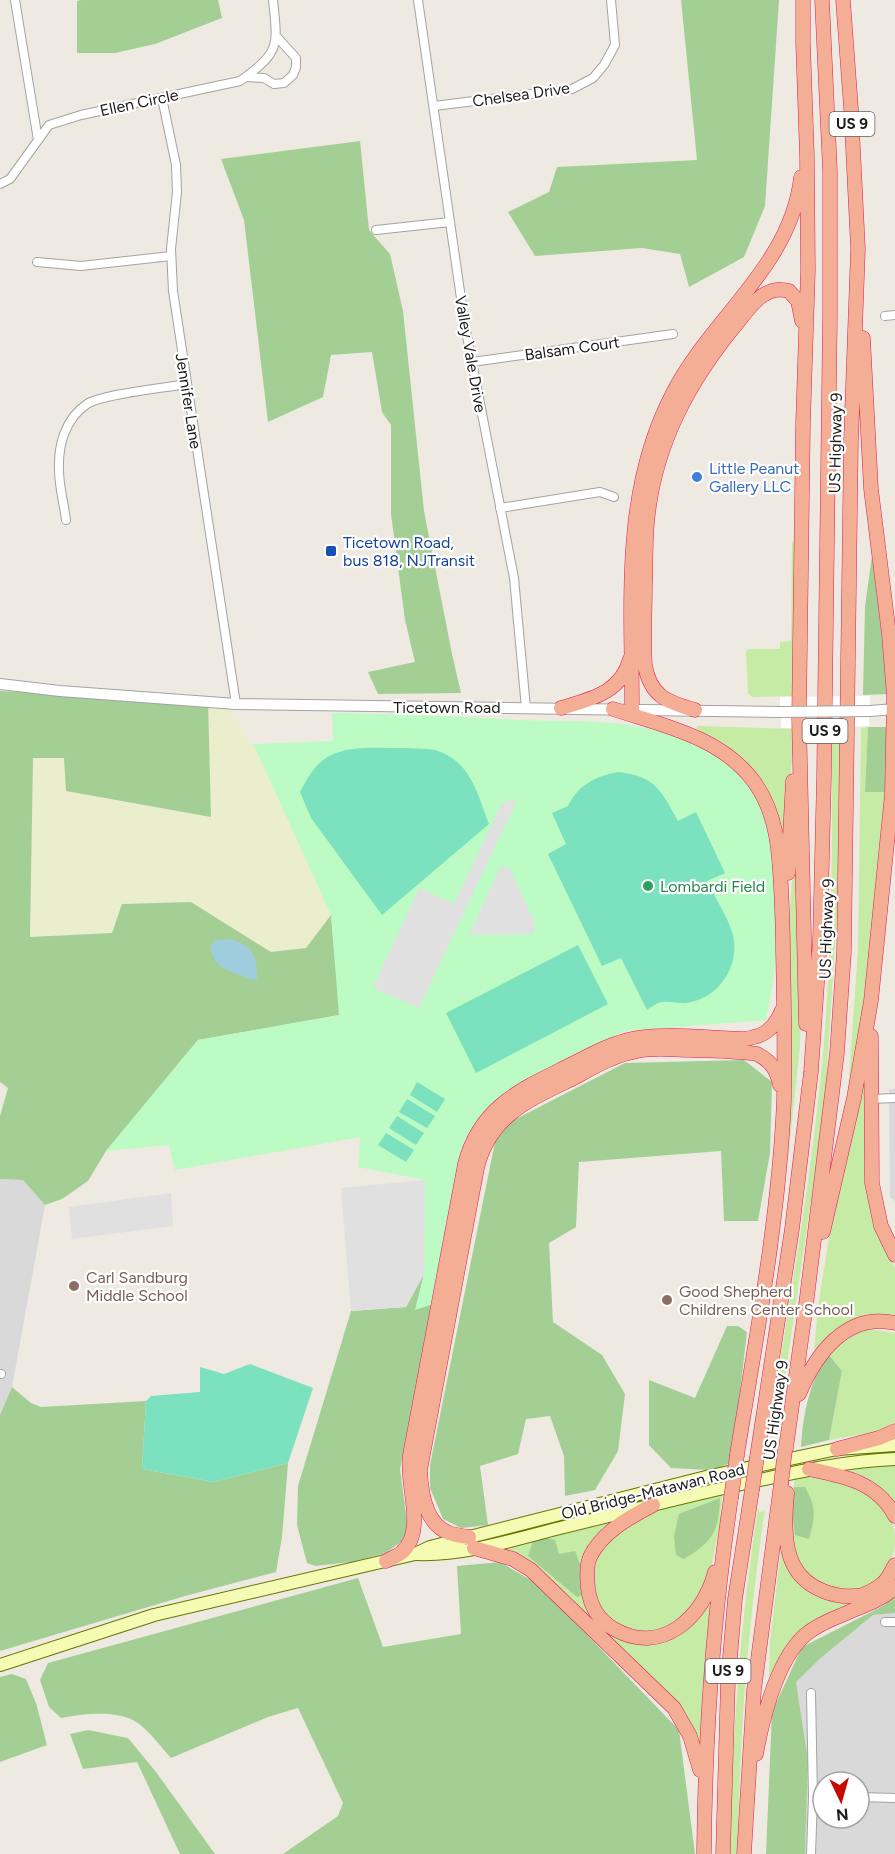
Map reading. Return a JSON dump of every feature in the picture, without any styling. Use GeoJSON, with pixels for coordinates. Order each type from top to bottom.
{"type":"FeatureCollection","features":[{"type":"Feature","properties":{"kind":"highway"},"geometry":{"type":"LineString","coordinates":[[803,0],[808,247],[799,718],[806,1025],[811,1072]]}},
{"type":"Feature","properties":{"kind":"highway","name":"US Highway 9"},"geometry":{"type":"LineString","coordinates":[[723,1854],[728,1681],[735,1599],[792,1229],[811,1072],[820,940],[825,776],[830,315],[830,171],[822,0]]}},
{"type":"Feature","properties":{"kind":"highway","name":"US Highway 9"},"geometry":{"type":"LineString","coordinates":[[744,1854],[754,1690],[784,1483],[785,1450],[792,1413],[837,1053],[844,952],[851,440],[858,249],[843,0]]}},
{"type":"Feature","properties":{"kind":"highway"},"geometry":{"type":"LineString","coordinates":[[632,709],[634,520],[647,455],[666,405],[685,371],[778,249],[788,226],[800,185],[804,94]]}},
{"type":"Feature","properties":{"kind":"highway"},"geometry":{"type":"LineString","coordinates":[[806,1305],[854,1098],[871,1000],[894,788],[895,710],[889,634],[871,489],[858,249]]}},
{"type":"Feature","properties":{"kind":"highway"},"geometry":{"type":"LineString","coordinates":[[694,710],[670,702],[660,695],[649,682],[645,665],[646,532],[650,496],[659,460],[674,418],[702,368],[751,306],[766,293],[783,289],[794,295],[801,312],[806,357]]}},
{"type":"Feature","properties":{"kind":"highway"},"geometry":{"type":"LineString","coordinates":[[889,634],[895,647]]}},
{"type":"Feature","properties":{"kind":"highway"},"geometry":{"type":"LineString","coordinates":[[561,708],[593,699],[610,690],[625,672],[632,651]]}},
{"type":"Feature","properties":{"kind":"highway"},"geometry":{"type":"LineString","coordinates":[[613,709],[705,741],[736,762],[749,776],[766,803],[777,832],[783,926],[784,1100],[770,1244],[737,1455],[712,1645],[704,1854]]}},
{"type":"Feature","properties":{"kind":"highway"},"geometry":{"type":"LineString","coordinates":[[783,926],[799,718]]}},
{"type":"Feature","properties":{"kind":"highway"},"geometry":{"type":"LineString","coordinates":[[871,1000],[872,1183],[882,1226],[895,1255]]}},
{"type":"Feature","properties":{"kind":"highway"},"geometry":{"type":"LineString","coordinates":[[386,1561],[402,1553],[413,1533],[414,1515],[408,1472],[410,1455],[465,1164],[470,1146],[485,1120],[501,1103],[514,1094],[610,1046],[626,1040],[649,1037],[738,1039],[763,1035],[772,1029],[784,1005]]}},
{"type":"Feature","properties":{"kind":"highway"},"geometry":{"type":"LineString","coordinates":[[705,1795],[698,1759],[690,1736],[674,1708],[531,1570],[513,1559],[450,1534],[434,1522],[423,1494],[420,1470],[477,1168],[482,1151],[492,1132],[510,1113],[530,1100],[611,1059],[649,1049],[757,1054],[770,1062],[777,1071],[784,1100]]}},
{"type":"Feature","properties":{"kind":"highway"},"geometry":{"type":"LineString","coordinates":[[792,1413],[808,1372],[826,1347],[849,1328],[873,1320],[895,1323]]}},
{"type":"Feature","properties":{"kind":"highway"},"geometry":{"type":"LineString","coordinates":[[837,1449],[879,1438],[895,1431]]}},
{"type":"Feature","properties":{"kind":"highway"},"geometry":{"type":"LineString","coordinates":[[810,1469],[847,1476],[873,1489],[889,1504],[895,1516]]}},
{"type":"Feature","properties":{"kind":"highway"},"geometry":{"type":"LineString","coordinates":[[784,1483],[788,1546],[794,1566],[806,1581],[823,1592],[863,1595],[885,1582],[895,1565]]}},
{"type":"Feature","properties":{"kind":"highway"},"geometry":{"type":"LineString","coordinates":[[653,1505],[622,1522],[602,1540],[590,1557],[587,1575],[589,1597],[596,1614],[608,1626],[625,1635],[638,1639],[652,1638],[676,1629],[689,1619],[712,1584],[725,1538]]}},
{"type":"Feature","properties":{"kind":"highway"},"geometry":{"type":"LineString","coordinates":[[745,1824],[766,1708],[780,1672],[792,1652],[805,1635],[821,1624],[877,1600],[895,1587]]}},
{"type":"Feature","properties":{"kind":"main road","name":"Old Bridge-Matawan Road"},"geometry":{"type":"LineString","coordinates":[[0,1665],[138,1619],[415,1554],[433,1555],[676,1484],[837,1449],[895,1445]]}},
{"type":"Feature","properties":{"kind":"main road","name":"Old Bridge-Matawan Road"},"geometry":{"type":"LineString","coordinates":[[471,1543],[810,1469],[854,1461],[895,1459]]}},
{"type":"Feature","properties":{"kind":"street"},"geometry":{"type":"LineString","coordinates":[[15,0],[38,140]]}},
{"type":"Feature","properties":{"kind":"street"},"geometry":{"type":"LineString","coordinates":[[246,77],[264,78],[274,84],[284,83],[296,67],[296,58],[276,36],[273,0]]}},
{"type":"Feature","properties":{"kind":"street","name":"Valley Vale Drive"},"geometry":{"type":"LineString","coordinates":[[418,0],[472,362],[514,578],[526,708]]}},
{"type":"Feature","properties":{"kind":"street","name":"Chelsea Drive"},"geometry":{"type":"LineString","coordinates":[[434,106],[572,89],[593,78],[615,45],[611,0]]}},
{"type":"Feature","properties":{"kind":"street","name":"Ellen Circle"},"geometry":{"type":"LineString","coordinates":[[0,184],[10,179],[49,124],[81,114],[240,81],[271,55],[276,36]]}},
{"type":"Feature","properties":{"kind":"street","name":"Jennifer Lane"},"geometry":{"type":"LineString","coordinates":[[162,98],[176,165],[177,192],[171,256],[172,283],[236,704]]}},
{"type":"Feature","properties":{"kind":"street"},"geometry":{"type":"LineString","coordinates":[[376,230],[450,222]]}},
{"type":"Feature","properties":{"kind":"street"},"geometry":{"type":"LineString","coordinates":[[37,262],[81,266],[171,256]]}},
{"type":"Feature","properties":{"kind":"street"},"geometry":{"type":"LineString","coordinates":[[885,316],[895,315]]}},
{"type":"Feature","properties":{"kind":"street","name":"Balsam Court"},"geometry":{"type":"LineString","coordinates":[[472,362],[673,333]]}},
{"type":"Feature","properties":{"kind":"street"},"geometry":{"type":"LineString","coordinates":[[66,520],[59,470],[60,444],[69,422],[88,404],[114,396],[186,384]]}},
{"type":"Feature","properties":{"kind":"street"},"geometry":{"type":"LineString","coordinates":[[500,508],[600,492],[614,497]]}},
{"type":"Feature","properties":{"kind":"street","name":"Ticetown Road"},"geometry":{"type":"LineString","coordinates":[[0,684],[60,691],[236,704],[780,712],[895,710]]}},
{"type":"Feature","properties":{"kind":"street"},"geometry":{"type":"LineString","coordinates":[[871,1099],[895,1098]]}},
{"type":"Feature","properties":{"kind":"street"},"geometry":{"type":"LineString","coordinates":[[885,1622],[895,1622]]}},
{"type":"Feature","properties":{"kind":"street"},"geometry":{"type":"LineString","coordinates":[[811,1693],[812,1770]]}},
{"type":"Feature","properties":{"kind":"street"},"geometry":{"type":"LineString","coordinates":[[871,1797],[895,1798]]}},
{"type":"Feature","properties":{"kind":"street"},"geometry":{"type":"LineString","coordinates":[[811,1854],[812,1830]]}},
{"type":"Feature","properties":{"kind":"shaded area"},"geometry":{"type":"Polygon","coordinates":[[[512,798],[516,802],[419,1008],[373,988],[419,888],[454,904],[501,805],[512,798]]]}},
{"type":"Feature","properties":{"kind":"shaded area"},"geometry":{"type":"Polygon","coordinates":[[[501,866],[510,869],[536,925],[533,925],[534,934],[469,935],[501,866]]]}},
{"type":"Feature","properties":{"kind":"shaded area"},"geometry":{"type":"Polygon","coordinates":[[[889,1089],[895,1089],[895,1201],[890,1197],[889,1089]]]}},
{"type":"Feature","properties":{"kind":"shaded area"},"geometry":{"type":"Polygon","coordinates":[[[0,1179],[23,1180],[45,1205],[12,1387],[0,1415],[0,1179]]]}},
{"type":"Feature","properties":{"kind":"shaded area"},"geometry":{"type":"Polygon","coordinates":[[[425,1180],[424,1274],[406,1307],[351,1311],[341,1188],[425,1180]]]}},
{"type":"Feature","properties":{"kind":"shaded area"},"geometry":{"type":"Polygon","coordinates":[[[171,1193],[173,1226],[72,1239],[69,1207],[171,1193]]]}},
{"type":"Feature","properties":{"kind":"shaded area"},"geometry":{"type":"Polygon","coordinates":[[[895,1613],[895,1854],[805,1854],[808,1760],[796,1682],[873,1615],[895,1613]]]}},
{"type":"Feature","properties":{"kind":"green space"},"geometry":{"type":"Polygon","coordinates":[[[218,0],[222,18],[155,44],[115,53],[77,53],[77,1],[218,0]]]}},
{"type":"Feature","properties":{"kind":"green space"},"geometry":{"type":"Polygon","coordinates":[[[681,0],[779,0],[765,206],[744,257],[689,287],[680,254],[642,248],[535,256],[508,212],[549,192],[557,167],[697,160],[681,0]]]}},
{"type":"Feature","properties":{"kind":"green space"},"geometry":{"type":"Polygon","coordinates":[[[360,141],[369,230],[390,254],[403,311],[424,511],[461,693],[378,694],[368,672],[415,662],[405,620],[391,514],[391,425],[382,412],[372,352],[331,355],[323,397],[268,422],[244,220],[221,159],[360,141]]]}},
{"type":"Feature","properties":{"kind":"green space"},"geometry":{"type":"Polygon","coordinates":[[[796,541],[794,696],[752,697],[748,693],[746,651],[748,649],[780,649],[780,642],[791,641],[792,542],[796,541]]]}},
{"type":"Feature","properties":{"kind":"green space"},"geometry":{"type":"Polygon","coordinates":[[[872,556],[889,694],[863,695],[865,606],[872,556]]]}},
{"type":"Feature","properties":{"kind":"green space"},"geometry":{"type":"Polygon","coordinates":[[[0,691],[208,702],[211,817],[66,791],[64,758],[33,758],[30,937],[112,933],[122,904],[191,902],[271,952],[306,948],[331,915],[340,1015],[198,1040],[106,1151],[88,1181],[62,1199],[45,1205],[23,1180],[0,1179],[0,1116],[8,1088],[0,1082],[0,691]]]}},
{"type":"Feature","properties":{"kind":"green space"},"geometry":{"type":"Polygon","coordinates":[[[208,702],[225,703],[258,754],[331,915],[306,948],[271,952],[191,902],[112,933],[30,937],[33,757],[64,757],[210,817],[208,702]]]}},
{"type":"Feature","properties":{"kind":"green space"},"geometry":{"type":"Polygon","coordinates":[[[332,713],[594,722],[625,724],[660,731],[698,745],[732,768],[758,798],[767,817],[773,843],[777,945],[766,1020],[624,1031],[497,1098],[464,1140],[433,1304],[415,1310],[424,1274],[425,1180],[358,1167],[360,1137],[175,1170],[169,1145],[106,1151],[198,1040],[339,1015],[331,915],[252,744],[333,741],[332,713]]]}},
{"type":"Feature","properties":{"kind":"green space"},"geometry":{"type":"Polygon","coordinates":[[[697,726],[794,729],[784,870],[782,834],[767,789],[747,764],[720,742],[696,731],[697,726]]]}},
{"type":"Feature","properties":{"kind":"green space"},"geometry":{"type":"Polygon","coordinates":[[[868,727],[865,792],[887,792],[861,1033],[850,1092],[848,1092],[858,950],[861,728],[868,727]]]}},
{"type":"Feature","properties":{"kind":"green space"},"geometry":{"type":"Polygon","coordinates":[[[868,727],[889,727],[887,792],[865,792],[868,727]]]}},
{"type":"Feature","properties":{"kind":"green space"},"geometry":{"type":"Polygon","coordinates":[[[832,728],[841,728],[837,913],[826,1084],[779,1418],[771,1417],[804,1209],[824,1040],[831,906],[832,728]]]}},
{"type":"Feature","properties":{"kind":"green space"},"geometry":{"type":"Polygon","coordinates":[[[351,749],[435,750],[457,762],[471,780],[489,824],[382,915],[311,818],[300,792],[315,768],[331,755],[351,749]]]}},
{"type":"Feature","properties":{"kind":"green space"},"geometry":{"type":"Polygon","coordinates":[[[618,772],[641,777],[656,786],[678,821],[696,812],[725,873],[707,881],[731,928],[733,957],[726,978],[711,993],[701,999],[687,1003],[661,1002],[647,1010],[621,958],[602,966],[548,854],[566,844],[552,813],[568,806],[577,792],[588,783],[618,772]]]}},
{"type":"Feature","properties":{"kind":"green space"},"geometry":{"type":"Polygon","coordinates":[[[797,851],[803,978],[800,1045],[788,1160],[785,1160],[791,1051],[789,919],[797,851]]]}},
{"type":"Feature","properties":{"kind":"green space"},"geometry":{"type":"Polygon","coordinates":[[[578,945],[608,1004],[476,1073],[446,1013],[578,945]]]}},
{"type":"Feature","properties":{"kind":"green space"},"geometry":{"type":"Polygon","coordinates":[[[744,1060],[772,1082],[770,1153],[758,1221],[724,1221],[721,1151],[579,1162],[576,1227],[549,1243],[553,1322],[602,1355],[625,1394],[618,1451],[595,1490],[565,1496],[564,1456],[550,1416],[526,1419],[518,1454],[480,1466],[488,1525],[461,1528],[443,1519],[430,1488],[430,1465],[495,1142],[506,1124],[625,1063],[744,1060]]]}},
{"type":"Feature","properties":{"kind":"green space"},"geometry":{"type":"Polygon","coordinates":[[[866,1068],[866,1163],[890,1257],[895,1268],[895,1319],[844,1325],[833,1332],[814,1351],[818,1307],[833,1212],[866,1068]]]}},
{"type":"Feature","properties":{"kind":"green space"},"geometry":{"type":"Polygon","coordinates":[[[417,1082],[445,1099],[437,1112],[410,1095],[417,1082]]]}},
{"type":"Feature","properties":{"kind":"green space"},"geometry":{"type":"Polygon","coordinates":[[[407,1099],[435,1116],[427,1128],[399,1112],[407,1099]]]}},
{"type":"Feature","properties":{"kind":"green space"},"geometry":{"type":"Polygon","coordinates":[[[397,1116],[424,1133],[416,1145],[389,1128],[397,1116]]]}},
{"type":"Feature","properties":{"kind":"green space"},"geometry":{"type":"Polygon","coordinates":[[[386,1133],[414,1150],[406,1162],[378,1145],[386,1133]]]}},
{"type":"Feature","properties":{"kind":"green space"},"geometry":{"type":"Polygon","coordinates":[[[424,1274],[416,1309],[433,1304],[400,1469],[408,1529],[402,1541],[386,1553],[351,1562],[315,1566],[307,1563],[297,1525],[298,1486],[351,1311],[406,1307],[424,1274]]]}},
{"type":"Feature","properties":{"kind":"green space"},"geometry":{"type":"Polygon","coordinates":[[[727,1326],[738,1326],[747,1332],[733,1451],[728,1464],[710,1470],[671,1468],[649,1445],[649,1380],[695,1398],[727,1326]]]}},
{"type":"Feature","properties":{"kind":"green space"},"geometry":{"type":"Polygon","coordinates":[[[864,1328],[895,1333],[895,1422],[881,1431],[829,1440],[842,1371],[829,1355],[843,1340],[864,1328]]]}},
{"type":"Feature","properties":{"kind":"green space"},"geometry":{"type":"Polygon","coordinates":[[[829,1355],[842,1371],[829,1440],[801,1447],[808,1398],[816,1375],[829,1355]]]}},
{"type":"Feature","properties":{"kind":"green space"},"geometry":{"type":"Polygon","coordinates":[[[250,1364],[313,1388],[288,1463],[214,1482],[142,1469],[146,1401],[151,1396],[200,1392],[200,1367],[224,1374],[250,1364]]]}},
{"type":"Feature","properties":{"kind":"green space"},"geometry":{"type":"Polygon","coordinates":[[[12,1387],[31,1403],[41,1407],[146,1401],[142,1469],[214,1482],[288,1463],[282,1537],[276,1572],[185,1596],[0,1651],[0,1415],[12,1387]]]}},
{"type":"Feature","properties":{"kind":"green space"},"geometry":{"type":"Polygon","coordinates":[[[895,1464],[895,1503],[885,1492],[849,1471],[869,1466],[895,1464]]]}},
{"type":"Feature","properties":{"kind":"green space"},"geometry":{"type":"Polygon","coordinates":[[[818,1477],[846,1482],[871,1494],[892,1523],[895,1540],[891,1562],[879,1578],[863,1587],[845,1589],[826,1585],[809,1574],[797,1557],[791,1533],[795,1478],[818,1477]]]}},
{"type":"Feature","properties":{"kind":"green space"},"geometry":{"type":"Polygon","coordinates":[[[794,1487],[805,1487],[812,1501],[814,1518],[809,1539],[795,1535],[792,1513],[794,1487]]]}},
{"type":"Feature","properties":{"kind":"green space"},"geometry":{"type":"Polygon","coordinates":[[[723,1494],[720,1514],[722,1515],[710,1573],[690,1610],[668,1627],[642,1633],[613,1624],[596,1602],[592,1571],[603,1548],[613,1536],[648,1513],[723,1494]]]}},
{"type":"Feature","properties":{"kind":"green space"},"geometry":{"type":"Polygon","coordinates":[[[720,1498],[718,1519],[712,1535],[701,1547],[684,1559],[676,1555],[674,1536],[679,1514],[720,1498]]]}},
{"type":"Feature","properties":{"kind":"green space"},"geometry":{"type":"Polygon","coordinates":[[[758,1508],[760,1513],[765,1509],[746,1681],[740,1767],[738,1854],[730,1854],[738,1680],[746,1594],[758,1508]]]}},
{"type":"Feature","properties":{"kind":"green space"},"geometry":{"type":"Polygon","coordinates":[[[615,1520],[583,1568],[610,1634],[636,1643],[707,1605],[710,1606],[700,1745],[691,1728],[505,1550],[615,1520]]]}},
{"type":"Feature","properties":{"kind":"green space"},"geometry":{"type":"Polygon","coordinates":[[[546,1538],[555,1540],[559,1554],[575,1551],[580,1564],[583,1595],[577,1597],[528,1556],[533,1541],[546,1538]]]}},
{"type":"Feature","properties":{"kind":"green space"},"geometry":{"type":"Polygon","coordinates":[[[782,1541],[788,1563],[839,1600],[895,1574],[895,1580],[886,1589],[822,1618],[771,1677],[769,1676],[770,1641],[782,1541]]]}},
{"type":"Feature","properties":{"kind":"green space"},"geometry":{"type":"Polygon","coordinates":[[[500,1562],[538,1584],[679,1730],[695,1854],[283,1854],[338,1816],[343,1803],[298,1708],[268,1717],[171,1758],[148,1732],[131,1719],[112,1714],[61,1718],[49,1707],[40,1680],[48,1663],[358,1578],[383,1647],[461,1634],[457,1566],[500,1562]]]}},
{"type":"Feature","properties":{"kind":"green space"},"geometry":{"type":"Polygon","coordinates":[[[895,1597],[895,1613],[873,1615],[796,1682],[808,1760],[805,1854],[766,1854],[772,1712],[802,1647],[883,1606],[895,1597]]]}},
{"type":"Feature","properties":{"kind":"green space"},"geometry":{"type":"Polygon","coordinates":[[[12,1674],[26,1679],[36,1703],[47,1745],[0,1762],[0,1677],[12,1674]]]}},
{"type":"Feature","properties":{"kind":"green space"},"geometry":{"type":"Polygon","coordinates":[[[88,1730],[128,1738],[156,1772],[215,1854],[180,1854],[137,1762],[83,1769],[70,1734],[88,1730]]]}},
{"type":"Feature","properties":{"kind":"water"},"geometry":{"type":"Polygon","coordinates":[[[228,939],[243,944],[252,952],[256,963],[257,979],[253,980],[231,972],[215,960],[211,945],[216,940],[228,939]]]}},
{"type":"Feature","properties":{"kind":"pier"},"geometry":{"type":"Polygon","coordinates":[[[870,696],[869,726],[781,728],[780,697],[870,696]]]}},
{"type":"Feature","properties":{"kind":"place","name":"Little Peanut Gallery LLC"},"geometry":{"type":"Point","coordinates":[697,477]}},
{"type":"Feature","properties":{"kind":"place","name":"Ticetown Road, bus 818, NJTransit"},"geometry":{"type":"Point","coordinates":[331,551]}},
{"type":"Feature","properties":{"kind":"place","name":"Lombardi Field"},"geometry":{"type":"Point","coordinates":[648,886]}},
{"type":"Feature","properties":{"kind":"place","name":"Carl Sandburg Middle School"},"geometry":{"type":"Point","coordinates":[74,1286]}},
{"type":"Feature","properties":{"kind":"place","name":"Good Shepherd Childrens Center School"},"geometry":{"type":"Point","coordinates":[667,1300]}}]}
